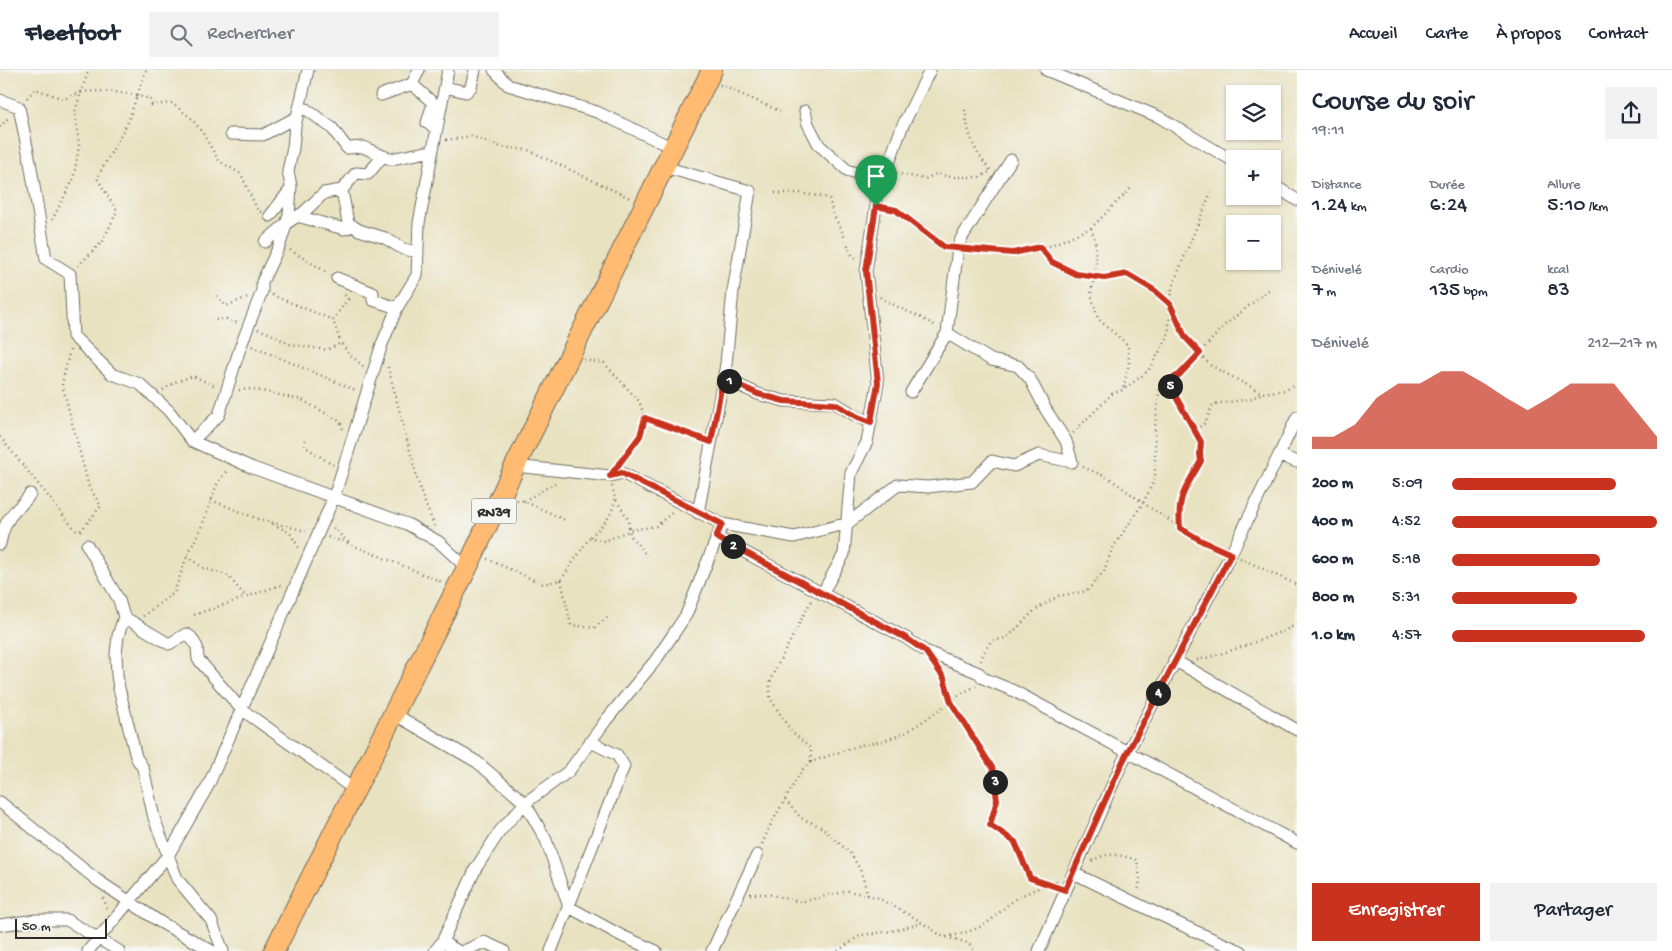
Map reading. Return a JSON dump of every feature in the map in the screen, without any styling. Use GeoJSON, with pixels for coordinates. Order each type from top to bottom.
{"type":"FeatureCollection","features":[{"type":"Feature","properties":{"kind":"highway","name":"RN39"},"geometry":{"type":"LineString","coordinates":[[274,951],[471,561],[500,498],[710,75]]}},
{"type":"Feature","properties":{"kind":"street"},"geometry":{"type":"LineString","coordinates":[[308,70],[288,171],[290,190],[289,215],[292,220],[344,230],[353,226]]}},
{"type":"Feature","properties":{"kind":"street"},"geometry":{"type":"LineString","coordinates":[[381,95],[412,84],[419,70]]}},
{"type":"Feature","properties":{"kind":"street"},"geometry":{"type":"LineString","coordinates":[[88,951],[169,854],[208,786],[334,497],[382,344],[397,308],[417,275],[419,223],[448,70]]}},
{"type":"Feature","properties":{"kind":"street"},"geometry":{"type":"LineString","coordinates":[[445,87],[466,92],[471,87],[475,70]]}},
{"type":"Feature","properties":{"kind":"street"},"geometry":{"type":"LineString","coordinates":[[494,70],[508,85],[596,112],[673,148]]}},
{"type":"Feature","properties":{"kind":"street"},"geometry":{"type":"LineString","coordinates":[[874,179],[886,171],[902,127],[930,70]]}},
{"type":"Feature","properties":{"kind":"street"},"geometry":{"type":"LineString","coordinates":[[1046,70],[1159,117],[1226,157]]}},
{"type":"Feature","properties":{"kind":"street"},"geometry":{"type":"LineString","coordinates":[[412,84],[434,103],[427,123],[437,129]]}},
{"type":"Feature","properties":{"kind":"street"},"geometry":{"type":"LineString","coordinates":[[0,100],[19,107],[46,259],[70,274],[73,336],[112,374],[140,384],[169,411],[192,441],[253,468],[407,524],[471,561]]}},
{"type":"Feature","properties":{"kind":"street"},"geometry":{"type":"LineString","coordinates":[[231,134],[263,135],[306,109],[332,128],[347,148],[363,147],[391,159],[433,147]]}},
{"type":"Feature","properties":{"kind":"street"},"geometry":{"type":"LineString","coordinates":[[804,111],[808,124],[819,145],[847,170],[874,179]]}},
{"type":"Feature","properties":{"kind":"street"},"geometry":{"type":"LineString","coordinates":[[265,242],[324,193],[342,190],[356,173],[368,174],[383,156]]}},
{"type":"Feature","properties":{"kind":"street"},"geometry":{"type":"LineString","coordinates":[[911,392],[947,333],[958,248],[961,239],[1011,160]]}},
{"type":"Feature","properties":{"kind":"street"},"geometry":{"type":"LineString","coordinates":[[664,167],[750,191],[733,291],[723,378],[698,513]]}},
{"type":"Feature","properties":{"kind":"street"},"geometry":{"type":"LineString","coordinates":[[819,592],[844,554],[851,473],[867,442],[878,383],[866,271],[876,206],[874,179]]}},
{"type":"Feature","properties":{"kind":"street"},"geometry":{"type":"LineString","coordinates":[[270,216],[290,190]]}},
{"type":"Feature","properties":{"kind":"street"},"geometry":{"type":"LineString","coordinates":[[342,190],[348,223],[359,230],[385,238],[403,249],[418,252]]}},
{"type":"Feature","properties":{"kind":"street"},"geometry":{"type":"LineString","coordinates":[[1281,190],[1297,200]]}},
{"type":"Feature","properties":{"kind":"street"},"geometry":{"type":"LineString","coordinates":[[192,441],[219,415],[242,342],[262,291],[262,282],[292,220]]}},
{"type":"Feature","properties":{"kind":"street"},"geometry":{"type":"LineString","coordinates":[[337,278],[373,294],[373,300],[397,308]]}},
{"type":"Feature","properties":{"kind":"street"},"geometry":{"type":"LineString","coordinates":[[516,466],[610,476],[622,473],[722,524],[794,537],[848,523],[898,485],[928,487],[972,482],[992,461],[1014,466],[1039,455],[1072,462],[1066,440],[1046,410],[1030,379],[1018,366],[991,360],[947,333]]}},
{"type":"Feature","properties":{"kind":"street"},"geometry":{"type":"LineString","coordinates":[[723,378],[758,394],[784,401],[835,404],[871,422]]}},
{"type":"Feature","properties":{"kind":"street"},"geometry":{"type":"LineString","coordinates":[[1039,951],[1128,753],[1174,660],[1231,554],[1297,417]]}},
{"type":"Feature","properties":{"kind":"street"},"geometry":{"type":"LineString","coordinates":[[1279,455],[1297,462]]}},
{"type":"Feature","properties":{"kind":"street"},"geometry":{"type":"LineString","coordinates":[[0,544],[2,532],[8,521],[16,509],[25,503],[30,494]]}},
{"type":"Feature","properties":{"kind":"street"},"geometry":{"type":"LineString","coordinates":[[435,951],[442,942],[476,868],[500,830],[525,803],[569,771],[655,661],[686,614],[722,524]]}},
{"type":"Feature","properties":{"kind":"street"},"geometry":{"type":"LineString","coordinates":[[716,537],[906,638],[925,651],[979,673],[983,678],[1014,692],[1297,843]]}},
{"type":"Feature","properties":{"kind":"street"},"geometry":{"type":"LineString","coordinates":[[87,545],[129,620],[147,629],[169,644],[186,634],[191,637],[197,647],[198,659],[241,709],[355,790]]}},
{"type":"Feature","properties":{"kind":"street"},"geometry":{"type":"LineString","coordinates":[[129,620],[118,636],[116,654],[118,688],[136,757],[143,768],[154,818],[177,879],[211,920],[224,951]]}},
{"type":"Feature","properties":{"kind":"street"},"geometry":{"type":"LineString","coordinates":[[1174,660],[1297,730]]}},
{"type":"Feature","properties":{"kind":"street"},"geometry":{"type":"LineString","coordinates":[[394,714],[477,762],[525,803],[546,840],[569,908],[622,936],[656,951]]}},
{"type":"Feature","properties":{"kind":"street"},"geometry":{"type":"LineString","coordinates":[[551,951],[624,766],[617,755],[591,742]]}},
{"type":"Feature","properties":{"kind":"street"},"geometry":{"type":"LineString","coordinates":[[0,802],[97,880],[160,922],[212,951]]}},
{"type":"Feature","properties":{"kind":"street"},"geometry":{"type":"LineString","coordinates":[[712,951],[757,855]]}},
{"type":"Feature","properties":{"kind":"street"},"geometry":{"type":"LineString","coordinates":[[1073,873],[1136,905],[1241,951]]}},
{"type":"Feature","properties":{"kind":"street"},"geometry":{"type":"LineString","coordinates":[[0,925],[36,920],[67,920],[119,951]]}},
{"type":"Feature","properties":{"kind":"street"},"geometry":{"type":"LineString","coordinates":[[442,942],[458,951]]}},
{"type":"Feature","properties":{"kind":"street"},"geometry":{"type":"LineString","coordinates":[[464,951],[484,942],[504,951]]}},
{"type":"Feature","properties":{"kind":"path"},"geometry":{"type":"LineString","coordinates":[[43,236],[72,180],[79,145],[75,112],[80,92],[89,70]]}},
{"type":"Feature","properties":{"kind":"path"},"geometry":{"type":"LineString","coordinates":[[70,274],[103,241],[117,211],[97,178],[128,122],[146,70]]}},
{"type":"Feature","properties":{"kind":"path"},"geometry":{"type":"LineString","coordinates":[[710,75],[780,111]]}},
{"type":"Feature","properties":{"kind":"path"},"geometry":{"type":"LineString","coordinates":[[0,127],[35,89],[64,99],[80,92],[98,90],[110,93],[116,91],[150,99],[152,105],[172,104],[191,118],[202,132],[219,161],[241,174],[258,211],[270,216]]}},
{"type":"Feature","properties":{"kind":"path"},"geometry":{"type":"LineString","coordinates":[[886,171],[925,179],[936,174],[951,177],[979,177],[991,171],[979,157],[969,135],[965,110]]}},
{"type":"Feature","properties":{"kind":"path"},"geometry":{"type":"LineString","coordinates":[[433,147],[471,136],[501,147],[528,150],[645,205]]}},
{"type":"Feature","properties":{"kind":"path"},"geometry":{"type":"LineString","coordinates":[[876,206],[896,210],[944,247],[1013,253],[1049,246],[1090,228],[1133,186]]}},
{"type":"Feature","properties":{"kind":"path"},"geometry":{"type":"LineString","coordinates":[[1066,440],[1112,394],[1123,390],[1148,371],[1168,337],[1172,287],[1211,192]]}},
{"type":"Feature","properties":{"kind":"path"},"geometry":{"type":"LineString","coordinates":[[775,193],[799,193],[829,198],[832,214],[841,229],[852,255],[866,271]]}},
{"type":"Feature","properties":{"kind":"path"},"geometry":{"type":"LineString","coordinates":[[1090,228],[1096,240],[1096,267],[1091,294],[1098,319],[1128,345],[1129,364],[1123,390]]}},
{"type":"Feature","properties":{"kind":"path"},"geometry":{"type":"LineString","coordinates":[[280,244],[337,278],[340,289],[348,299],[333,320]]}},
{"type":"Feature","properties":{"kind":"path"},"geometry":{"type":"LineString","coordinates":[[1040,247],[1052,262],[1076,274],[1104,278],[1127,274],[1154,290],[1170,304],[1185,337],[1210,365],[1262,393]]}},
{"type":"Feature","properties":{"kind":"path"},"geometry":{"type":"LineString","coordinates":[[868,284],[878,296],[898,308],[921,316],[947,333]]}},
{"type":"Feature","properties":{"kind":"path"},"geometry":{"type":"LineString","coordinates":[[757,855],[771,824],[802,770],[811,762],[860,745],[884,741],[907,732],[951,702],[955,696],[968,692],[977,686],[983,654],[991,641],[1005,638],[1011,634],[1034,610],[1058,596],[1087,591],[1104,571],[1112,549],[1143,503],[1155,479],[1155,426],[1160,385],[1179,375],[1225,325],[1271,288]]}},
{"type":"Feature","properties":{"kind":"path"},"geometry":{"type":"LineString","coordinates":[[217,296],[226,306],[262,291],[333,320],[341,343],[363,367],[370,380]]}},
{"type":"Feature","properties":{"kind":"path"},"geometry":{"type":"LineString","coordinates":[[216,320],[226,319],[248,326],[271,334],[289,344],[327,350],[341,343]]}},
{"type":"Feature","properties":{"kind":"path"},"geometry":{"type":"LineString","coordinates":[[73,336],[62,384],[89,487],[101,506],[78,534]]}},
{"type":"Feature","properties":{"kind":"path"},"geometry":{"type":"LineString","coordinates":[[242,342],[366,395]]}},
{"type":"Feature","properties":{"kind":"path"},"geometry":{"type":"LineString","coordinates":[[382,344],[421,494],[432,518],[439,542]]}},
{"type":"Feature","properties":{"kind":"path"},"geometry":{"type":"LineString","coordinates":[[570,358],[604,363],[639,400],[645,418],[640,436],[610,476],[615,498],[628,519],[631,530],[630,535],[647,556]]}},
{"type":"Feature","properties":{"kind":"path"},"geometry":{"type":"LineString","coordinates":[[152,396],[175,382],[192,376],[226,391],[252,389],[302,400],[341,422],[348,452]]}},
{"type":"Feature","properties":{"kind":"path"},"geometry":{"type":"LineString","coordinates":[[1167,381],[1201,442],[1201,461],[1180,502],[1180,528]]}},
{"type":"Feature","properties":{"kind":"path"},"geometry":{"type":"LineString","coordinates":[[1195,430],[1205,423],[1213,404],[1251,399],[1262,393],[1286,390],[1297,384]]}},
{"type":"Feature","properties":{"kind":"path"},"geometry":{"type":"LineString","coordinates":[[645,418],[711,442]]}},
{"type":"Feature","properties":{"kind":"path"},"geometry":{"type":"LineString","coordinates":[[0,437],[87,545]]}},
{"type":"Feature","properties":{"kind":"path"},"geometry":{"type":"LineString","coordinates":[[305,440],[304,446],[342,471]]}},
{"type":"Feature","properties":{"kind":"path"},"geometry":{"type":"LineString","coordinates":[[129,620],[174,594],[187,556],[201,528],[218,482],[235,460]]}},
{"type":"Feature","properties":{"kind":"path"},"geometry":{"type":"LineString","coordinates":[[1072,462],[1109,478],[1143,503],[1202,541],[1297,585]]}},
{"type":"Feature","properties":{"kind":"path"},"geometry":{"type":"LineString","coordinates":[[524,501],[575,471]]}},
{"type":"Feature","properties":{"kind":"path"},"geometry":{"type":"LineString","coordinates":[[500,498],[524,501],[566,520]]}},
{"type":"Feature","properties":{"kind":"path"},"geometry":{"type":"LineString","coordinates":[[608,617],[594,628],[571,624],[562,580],[590,537],[605,524],[614,507],[615,498]]}},
{"type":"Feature","properties":{"kind":"path"},"geometry":{"type":"LineString","coordinates":[[211,500],[290,533],[305,563]]}},
{"type":"Feature","properties":{"kind":"path"},"geometry":{"type":"LineString","coordinates":[[590,537],[604,541],[631,530],[656,526],[682,505]]}},
{"type":"Feature","properties":{"kind":"path"},"geometry":{"type":"LineString","coordinates":[[262,520],[318,533],[350,544],[457,589]]}},
{"type":"Feature","properties":{"kind":"path"},"geometry":{"type":"LineString","coordinates":[[324,520],[350,544]]}},
{"type":"Feature","properties":{"kind":"path"},"geometry":{"type":"LineString","coordinates":[[187,556],[203,568],[226,575],[246,597]]}},
{"type":"Feature","properties":{"kind":"path"},"geometry":{"type":"LineString","coordinates":[[471,561],[543,584],[562,580]]}},
{"type":"Feature","properties":{"kind":"path"},"geometry":{"type":"LineString","coordinates":[[194,615],[298,579]]}},
{"type":"Feature","properties":{"kind":"path"},"geometry":{"type":"LineString","coordinates":[[811,762],[811,749],[791,731],[770,698],[770,680],[819,592]]}},
{"type":"Feature","properties":{"kind":"path"},"geometry":{"type":"LineString","coordinates":[[1174,660],[1181,664],[1226,654],[1297,625]]}},
{"type":"Feature","properties":{"kind":"path"},"geometry":{"type":"LineString","coordinates":[[925,651],[944,678],[951,702],[993,769],[997,800],[990,825],[1015,842],[1030,878],[1065,890]]}},
{"type":"Feature","properties":{"kind":"path"},"geometry":{"type":"LineString","coordinates":[[785,800],[801,818],[821,827],[850,853],[860,869],[868,895]]}},
{"type":"Feature","properties":{"kind":"path"},"geometry":{"type":"LineString","coordinates":[[97,880],[111,922]]}},
{"type":"Feature","properties":{"kind":"path"},"geometry":{"type":"LineString","coordinates":[[739,894],[768,894],[800,902],[848,891],[868,895],[876,897],[923,923],[942,936],[968,943],[976,951]]}},
{"type":"Feature","properties":{"kind":"path"},"geometry":{"type":"LineString","coordinates":[[838,951],[861,935],[892,931],[923,923]]}},
{"type":"Feature","properties":{"kind":"route"},"geometry":{"type":"LineString","coordinates":[[876,206],[896,210],[944,247],[1013,253],[1040,247],[1052,262],[1076,274],[1104,278],[1127,274],[1154,290],[1170,304],[1185,337],[1200,353],[1179,375],[1167,381],[1201,442],[1201,461],[1180,502],[1180,528],[1202,541],[1231,554],[1174,660],[1122,763],[1065,890],[1030,878],[1015,842],[990,825],[997,800],[993,769],[951,702],[944,678],[925,651],[906,638],[716,537],[722,524],[622,473],[610,476],[640,436],[645,418],[711,442],[723,378],[758,394],[784,401],[835,404],[871,422],[878,383],[866,271],[876,206]]}}]}
